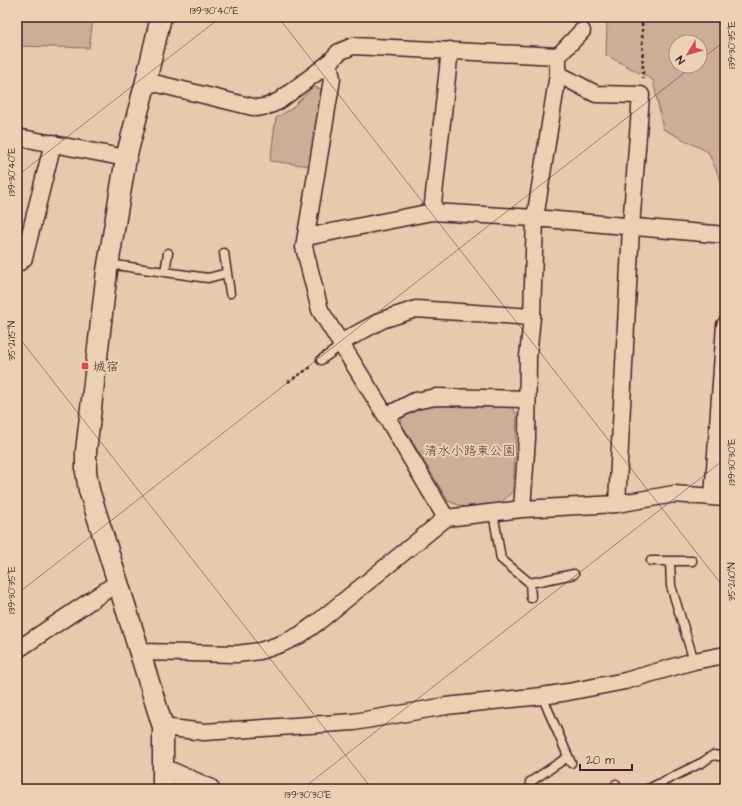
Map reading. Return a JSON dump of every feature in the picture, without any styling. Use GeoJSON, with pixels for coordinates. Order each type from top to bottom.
{"type":"FeatureCollection","features":[{"type":"Feature","properties":{"kind":"street"},"geometry":{"type":"LineString","coordinates":[[161,17],[126,158],[108,264],[86,451],[86,472],[89,490],[117,583],[163,727],[163,789]]}},
{"type":"Feature","properties":{"kind":"street"},"geometry":{"type":"LineString","coordinates":[[522,508],[527,438],[528,357],[532,317],[535,218],[558,74],[558,56],[582,30]]}},
{"type":"Feature","properties":{"kind":"street"},"geometry":{"type":"LineString","coordinates":[[146,81],[257,108],[268,106],[279,101],[329,63],[339,52],[353,46],[558,56]]}},
{"type":"Feature","properties":{"kind":"street"},"geometry":{"type":"LineString","coordinates":[[432,212],[450,50]]}},
{"type":"Feature","properties":{"kind":"street"},"geometry":{"type":"LineString","coordinates":[[329,63],[332,79],[304,248],[320,310],[386,416],[446,518]]}},
{"type":"Feature","properties":{"kind":"street"},"geometry":{"type":"LineString","coordinates":[[558,74],[596,94],[641,95],[631,227],[617,504]]}},
{"type":"Feature","properties":{"kind":"street"},"geometry":{"type":"LineString","coordinates":[[17,137],[126,158]]}},
{"type":"Feature","properties":{"kind":"street"},"geometry":{"type":"LineString","coordinates":[[17,261],[20,262],[24,258],[53,143]]}},
{"type":"Feature","properties":{"kind":"street"},"geometry":{"type":"LineString","coordinates":[[306,237],[432,212],[535,218],[725,235]]}},
{"type":"Feature","properties":{"kind":"street"},"geometry":{"type":"LineString","coordinates":[[341,344],[382,320],[416,309],[532,317]]}},
{"type":"Feature","properties":{"kind":"street"},"geometry":{"type":"LineString","coordinates":[[140,652],[237,654],[260,651],[281,644],[300,635],[318,622],[446,518],[522,508],[617,504],[674,494],[719,497],[725,325]]}},
{"type":"Feature","properties":{"kind":"street"},"geometry":{"type":"LineString","coordinates":[[386,416],[415,401],[436,397],[527,399]]}},
{"type":"Feature","properties":{"kind":"street"},"geometry":{"type":"LineString","coordinates":[[17,650],[117,583]]}},
{"type":"Feature","properties":{"kind":"street"},"geometry":{"type":"LineString","coordinates":[[163,727],[204,732],[354,722],[446,706],[542,696],[625,681],[694,661],[725,655]]}},
{"type":"Feature","properties":{"kind":"street"},"geometry":{"type":"LineString","coordinates":[[163,769],[209,789]]}},
{"type":"Feature","properties":{"kind":"lane"},"geometry":{"type":"LineString","coordinates":[[165,272],[168,253]]}},
{"type":"Feature","properties":{"kind":"lane"},"geometry":{"type":"LineString","coordinates":[[224,253],[230,293]]}},
{"type":"Feature","properties":{"kind":"lane"},"geometry":{"type":"LineString","coordinates":[[108,264],[208,278],[227,273]]}},
{"type":"Feature","properties":{"kind":"lane"},"geometry":{"type":"LineString","coordinates":[[321,360],[341,344]]}},
{"type":"Feature","properties":{"kind":"lane"},"geometry":{"type":"LineString","coordinates":[[494,512],[501,559],[530,583],[531,598]]}},
{"type":"Feature","properties":{"kind":"lane"},"geometry":{"type":"LineString","coordinates":[[651,561],[692,561]]}},
{"type":"Feature","properties":{"kind":"lane"},"geometry":{"type":"LineString","coordinates":[[670,561],[671,586],[694,661]]}},
{"type":"Feature","properties":{"kind":"lane"},"geometry":{"type":"LineString","coordinates":[[530,583],[574,574]]}},
{"type":"Feature","properties":{"kind":"lane"},"geometry":{"type":"LineString","coordinates":[[534,789],[530,782],[569,760],[542,696]]}},
{"type":"Feature","properties":{"kind":"lane"},"geometry":{"type":"LineString","coordinates":[[648,789],[713,755],[725,757]]}},
{"type":"Feature","properties":{"kind":"path"},"geometry":{"type":"LineString","coordinates":[[641,95],[643,90],[642,17]]}},
{"type":"Feature","properties":{"kind":"path"},"geometry":{"type":"LineString","coordinates":[[288,382],[321,360]]}},
{"type":"Feature","properties":{"kind":"green space"},"geometry":{"type":"Polygon","coordinates":[[[29,17],[78,17],[93,20],[89,48],[17,46],[16,31],[18,25],[24,19],[29,17]]]}},
{"type":"Feature","properties":{"kind":"green space"},"geometry":{"type":"Polygon","coordinates":[[[609,17],[725,17],[725,185],[722,183],[708,152],[663,129],[653,80],[606,55],[607,23],[609,17]]]}},
{"type":"Feature","properties":{"kind":"green space"},"geometry":{"type":"Polygon","coordinates":[[[313,87],[321,89],[310,166],[270,161],[276,118],[291,109],[313,87]]]}},
{"type":"Feature","properties":{"kind":"green space","name":"清水小路東公園"},"geometry":{"type":"Polygon","coordinates":[[[428,404],[511,406],[517,415],[513,491],[501,503],[463,507],[448,501],[401,423],[404,412],[428,404]]]}},
{"type":"Feature","properties":{"kind":"place","name":"城宿"},"geometry":{"type":"Point","coordinates":[85,366]}}]}
